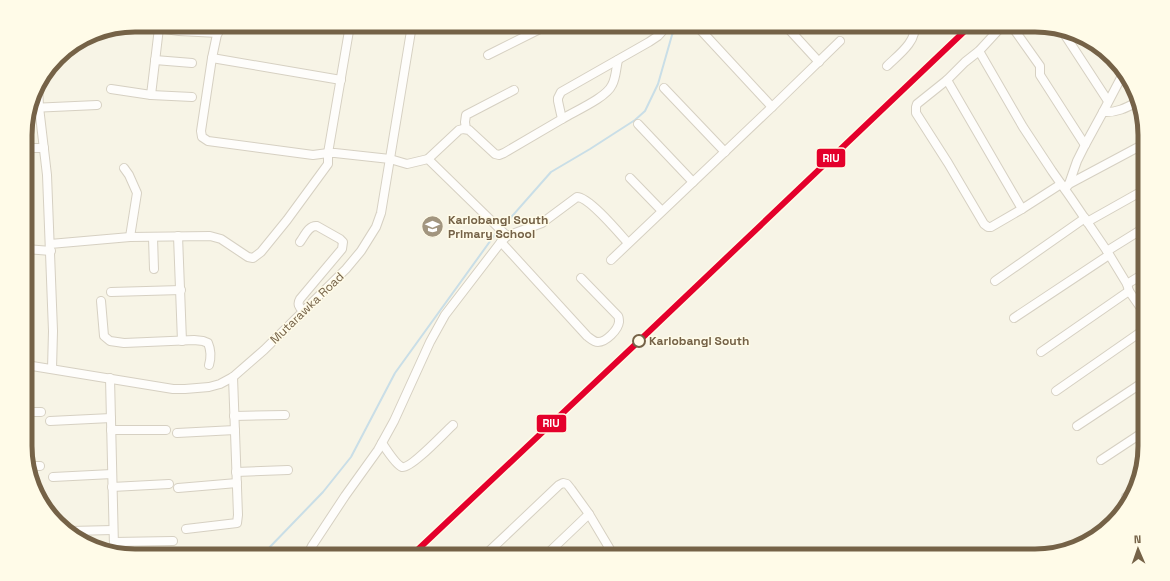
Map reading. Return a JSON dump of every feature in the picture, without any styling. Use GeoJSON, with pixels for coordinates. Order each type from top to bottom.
{"type":"FeatureCollection","features":[{"type":"Feature","properties":{"kind":"street"},"geometry":{"type":"LineString","coordinates":[[151,95],[159,32]]}},
{"type":"Feature","properties":{"kind":"street"},"geometry":{"type":"LineString","coordinates":[[217,32],[200,132],[202,138],[208,141],[313,155],[328,153],[390,159],[407,164],[428,159],[459,130],[466,129]]}},
{"type":"Feature","properties":{"kind":"street"},"geometry":{"type":"LineString","coordinates":[[32,249],[51,248],[130,237],[210,236],[221,239],[248,257],[254,258],[262,252],[328,164],[328,153],[349,32]]}},
{"type":"Feature","properties":{"kind":"street","name":"Mutarawka Road"},"geometry":{"type":"LineString","coordinates":[[32,366],[173,389],[198,389],[215,386],[233,377],[264,350],[346,269],[361,251],[381,213],[411,32]]}},
{"type":"Feature","properties":{"kind":"street"},"geometry":{"type":"LineString","coordinates":[[488,55],[534,32]]}},
{"type":"Feature","properties":{"kind":"street"},"geometry":{"type":"LineString","coordinates":[[562,119],[558,101],[561,92],[618,60],[658,36],[662,32]]}},
{"type":"Feature","properties":{"kind":"street"},"geometry":{"type":"LineString","coordinates":[[702,32],[772,107]]}},
{"type":"Feature","properties":{"kind":"street"},"geometry":{"type":"LineString","coordinates":[[791,32],[819,62]]}},
{"type":"Feature","properties":{"kind":"street"},"geometry":{"type":"LineString","coordinates":[[887,66],[909,43],[915,32]]}},
{"type":"Feature","properties":{"kind":"street"},"geometry":{"type":"LineString","coordinates":[[997,32],[979,51],[965,62],[947,80],[917,104],[916,109],[917,115],[948,163],[984,224],[988,227],[992,226],[1138,147]]}},
{"type":"Feature","properties":{"kind":"street"},"geometry":{"type":"LineString","coordinates":[[1016,32],[1040,66],[1040,75],[1085,145]]}},
{"type":"Feature","properties":{"kind":"street"},"geometry":{"type":"LineString","coordinates":[[1067,38],[1108,101]]}},
{"type":"Feature","properties":{"kind":"street"},"geometry":{"type":"LineString","coordinates":[[611,260],[840,41]]}},
{"type":"Feature","properties":{"kind":"street"},"geometry":{"type":"LineString","coordinates":[[979,51],[1024,127],[1065,186],[1138,303]]}},
{"type":"Feature","properties":{"kind":"street"},"geometry":{"type":"LineString","coordinates":[[212,58],[340,80]]}},
{"type":"Feature","properties":{"kind":"street"},"geometry":{"type":"LineString","coordinates":[[155,60],[192,63]]}},
{"type":"Feature","properties":{"kind":"street"},"geometry":{"type":"LineString","coordinates":[[514,90],[466,115],[466,129],[495,154],[499,155],[601,97],[613,84],[618,60]]}},
{"type":"Feature","properties":{"kind":"street"},"geometry":{"type":"LineString","coordinates":[[1065,186],[1121,78]]}},
{"type":"Feature","properties":{"kind":"street"},"geometry":{"type":"LineString","coordinates":[[947,80],[1022,209]]}},
{"type":"Feature","properties":{"kind":"street"},"geometry":{"type":"LineString","coordinates":[[664,88],[725,152]]}},
{"type":"Feature","properties":{"kind":"street"},"geometry":{"type":"LineString","coordinates":[[111,89],[151,95],[192,97]]}},
{"type":"Feature","properties":{"kind":"street"},"geometry":{"type":"LineString","coordinates":[[1103,112],[1112,113],[1124,110],[1133,104]]}},
{"type":"Feature","properties":{"kind":"street"},"geometry":{"type":"LineString","coordinates":[[36,108],[97,105]]}},
{"type":"Feature","properties":{"kind":"street"},"geometry":{"type":"LineString","coordinates":[[36,111],[44,148],[47,176],[51,248],[53,331],[52,369]]}},
{"type":"Feature","properties":{"kind":"street"},"geometry":{"type":"LineString","coordinates":[[638,124],[693,182]]}},
{"type":"Feature","properties":{"kind":"street"},"geometry":{"type":"LineString","coordinates":[[32,148],[44,148]]}},
{"type":"Feature","properties":{"kind":"street"},"geometry":{"type":"LineString","coordinates":[[428,159],[504,239],[587,336],[593,341],[602,342],[617,328],[619,322],[618,316],[581,278]]}},
{"type":"Feature","properties":{"kind":"street"},"geometry":{"type":"LineString","coordinates":[[124,168],[129,175],[136,193],[130,237]]}},
{"type":"Feature","properties":{"kind":"street"},"geometry":{"type":"LineString","coordinates":[[630,178],[662,211]]}},
{"type":"Feature","properties":{"kind":"street"},"geometry":{"type":"LineString","coordinates":[[995,281],[1086,220],[1138,193]]}},
{"type":"Feature","properties":{"kind":"street"},"geometry":{"type":"LineString","coordinates":[[310,549],[382,443],[445,315],[504,239],[542,223],[574,198],[581,197],[590,203],[628,243]]}},
{"type":"Feature","properties":{"kind":"street"},"geometry":{"type":"LineString","coordinates":[[300,242],[314,225],[343,242],[342,249],[300,299],[298,303],[299,307],[303,311]]}},
{"type":"Feature","properties":{"kind":"street"},"geometry":{"type":"LineString","coordinates":[[1014,318],[1138,232]]}},
{"type":"Feature","properties":{"kind":"street"},"geometry":{"type":"LineString","coordinates":[[178,236],[182,341]]}},
{"type":"Feature","properties":{"kind":"street"},"geometry":{"type":"LineString","coordinates":[[153,237],[154,268]]}},
{"type":"Feature","properties":{"kind":"street"},"geometry":{"type":"LineString","coordinates":[[1041,352],[1128,288],[1138,279]]}},
{"type":"Feature","properties":{"kind":"street"},"geometry":{"type":"LineString","coordinates":[[111,292],[180,290]]}},
{"type":"Feature","properties":{"kind":"street"},"geometry":{"type":"LineString","coordinates":[[101,302],[104,336],[110,341],[203,341],[208,343],[210,347],[211,359],[209,365]]}},
{"type":"Feature","properties":{"kind":"street"},"geometry":{"type":"LineString","coordinates":[[1056,391],[1138,335]]}},
{"type":"Feature","properties":{"kind":"street"},"geometry":{"type":"LineString","coordinates":[[186,529],[237,523],[238,515],[233,377]]}},
{"type":"Feature","properties":{"kind":"street"},"geometry":{"type":"LineString","coordinates":[[110,378],[114,544],[173,541]]}},
{"type":"Feature","properties":{"kind":"street"},"geometry":{"type":"LineString","coordinates":[[1077,426],[1138,386]]}},
{"type":"Feature","properties":{"kind":"street"},"geometry":{"type":"LineString","coordinates":[[32,412],[41,412]]}},
{"type":"Feature","properties":{"kind":"street"},"geometry":{"type":"LineString","coordinates":[[234,416],[285,415]]}},
{"type":"Feature","properties":{"kind":"street"},"geometry":{"type":"LineString","coordinates":[[50,421],[111,418]]}},
{"type":"Feature","properties":{"kind":"street"},"geometry":{"type":"LineString","coordinates":[[382,443],[394,460],[403,468],[415,462],[453,424]]}},
{"type":"Feature","properties":{"kind":"street"},"geometry":{"type":"LineString","coordinates":[[111,430],[166,430]]}},
{"type":"Feature","properties":{"kind":"street"},"geometry":{"type":"LineString","coordinates":[[177,433],[235,430]]}},
{"type":"Feature","properties":{"kind":"street"},"geometry":{"type":"LineString","coordinates":[[1102,460],[1138,436]]}},
{"type":"Feature","properties":{"kind":"street"},"geometry":{"type":"LineString","coordinates":[[35,466],[40,466]]}},
{"type":"Feature","properties":{"kind":"street"},"geometry":{"type":"LineString","coordinates":[[236,472],[288,470]]}},
{"type":"Feature","properties":{"kind":"street"},"geometry":{"type":"LineString","coordinates":[[53,477],[112,474]]}},
{"type":"Feature","properties":{"kind":"street"},"geometry":{"type":"LineString","coordinates":[[178,488],[237,483]]}},
{"type":"Feature","properties":{"kind":"street"},"geometry":{"type":"LineString","coordinates":[[491,549],[559,484],[563,483],[571,489],[588,514],[608,549]]}},
{"type":"Feature","properties":{"kind":"street"},"geometry":{"type":"LineString","coordinates":[[112,487],[169,484]]}},
{"type":"Feature","properties":{"kind":"street"},"geometry":{"type":"LineString","coordinates":[[552,549],[588,514]]}},
{"type":"Feature","properties":{"kind":"street"},"geometry":{"type":"LineString","coordinates":[[77,531],[114,530]]}},
{"type":"Feature","properties":{"kind":"waterway"},"geometry":{"type":"LineString","coordinates":[[506,223],[551,172],[635,120],[645,111],[658,84],[674,32]]}},
{"type":"Feature","properties":{"kind":"waterway"},"geometry":{"type":"LineString","coordinates":[[268,549],[323,492],[351,457],[395,373],[496,233]]}},
{"type":"Feature","properties":{"kind":"transit line","name":"RIU"},"geometry":{"type":"LineString","coordinates":[[418,549],[964,32]]}},
{"type":"Feature","properties":{"kind":"place","name":"Kariobangi South Primary School"},"geometry":{"type":"Point","coordinates":[432,227]}},
{"type":"Feature","properties":{"kind":"place","name":"Kariobangi South"},"geometry":{"type":"Point","coordinates":[639,341]}}]}
